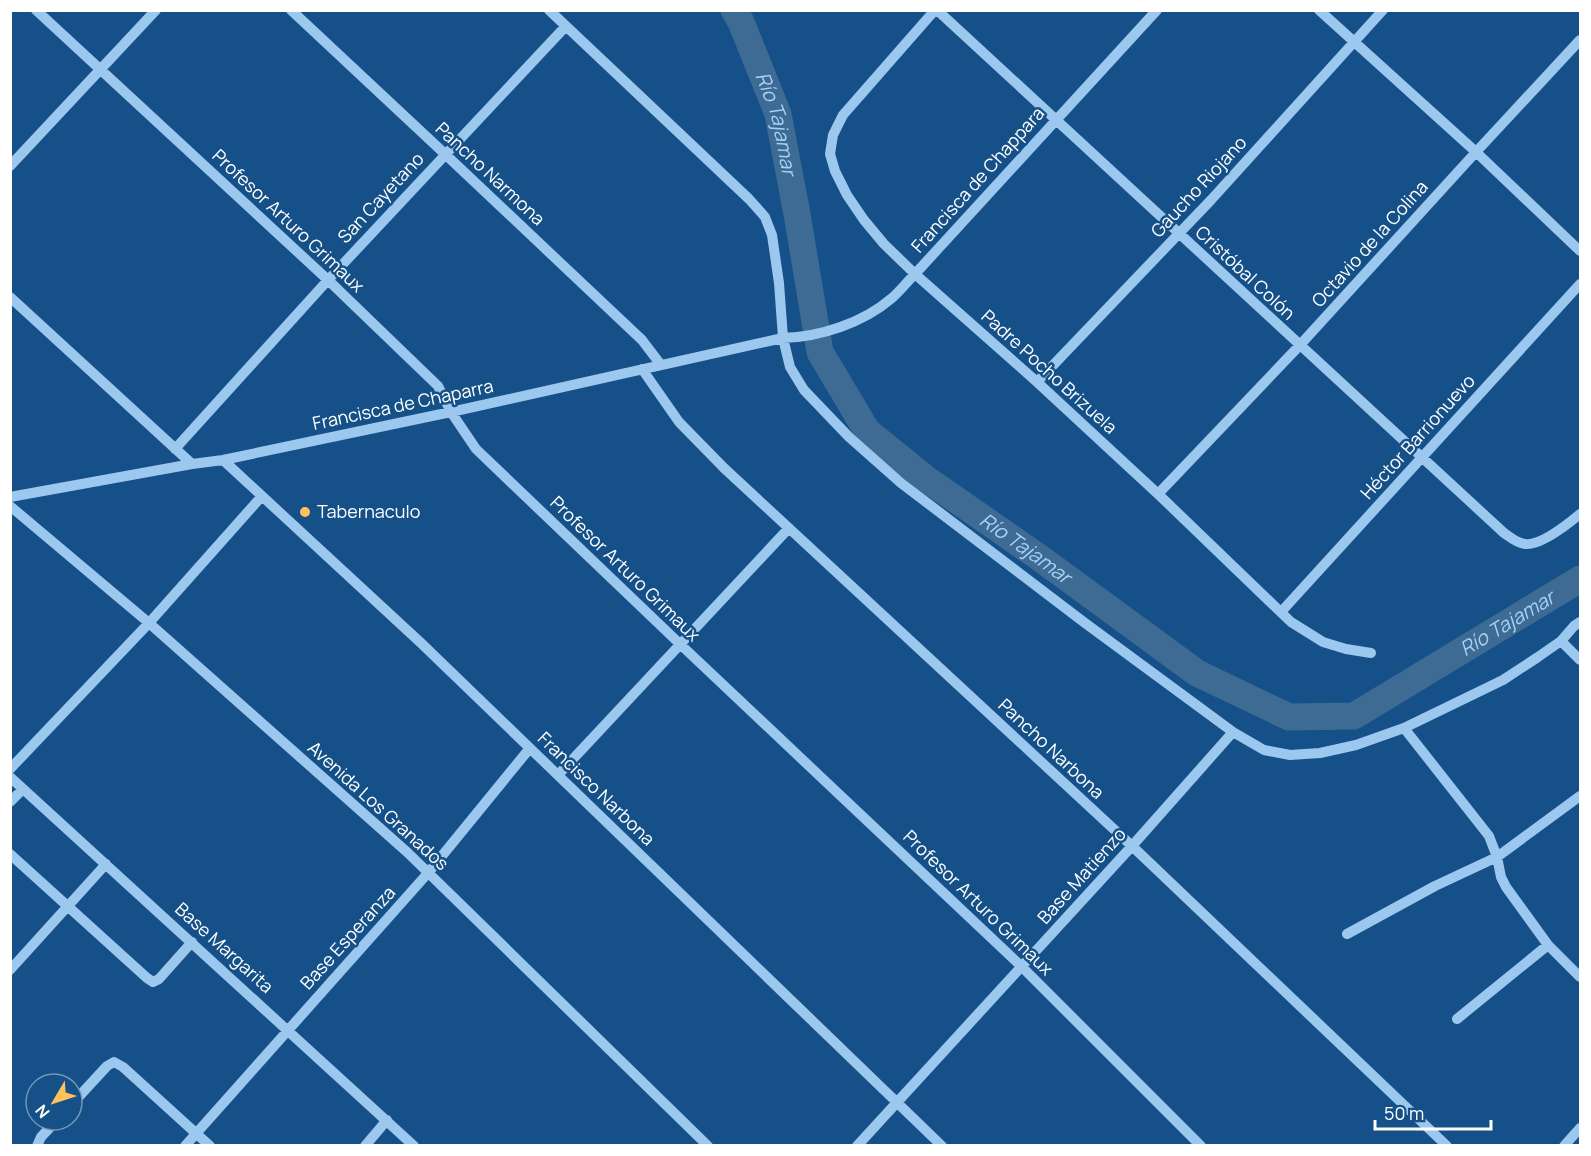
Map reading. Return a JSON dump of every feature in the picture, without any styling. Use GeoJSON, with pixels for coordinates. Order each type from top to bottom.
{"type":"FeatureCollection","features":[{"type":"Feature","properties":{"kind":"street","name":"Profesor Arturo Grimaux"},"geometry":{"type":"LineString","coordinates":[[36,10],[328,279],[438,386],[451,412],[476,449],[1022,967],[1201,1146]]}},
{"type":"Feature","properties":{"kind":"street"},"geometry":{"type":"LineString","coordinates":[[10,166],[156,10]]}},
{"type":"Feature","properties":{"kind":"street","name":"Pancho Narmona"},"geometry":{"type":"LineString","coordinates":[[291,10],[642,340],[661,365]]}},
{"type":"Feature","properties":{"kind":"street"},"geometry":{"type":"LineString","coordinates":[[549,10],[749,199],[765,217],[772,235],[779,283],[783,338],[790,367],[804,390],[849,437],[901,483],[1233,732],[1264,750],[1290,755],[1320,753],[1356,745],[1404,728],[1503,680],[1561,640],[1581,622]]}},
{"type":"Feature","properties":{"kind":"street","name":"Cristóbal Colón"},"geometry":{"type":"LineString","coordinates":[[936,10],[1515,541],[1526,545],[1538,542],[1581,514]]}},
{"type":"Feature","properties":{"kind":"street","name":"Padre Pocho Brizuela"},"geometry":{"type":"LineString","coordinates":[[936,10],[843,115],[833,135],[830,154],[835,171],[847,195],[884,244],[915,274],[1037,382],[1281,612],[1323,642],[1371,653]]}},
{"type":"Feature","properties":{"kind":"street","name":"Francisca de Chappara"},"geometry":{"type":"LineString","coordinates":[[800,338],[840,327],[866,316],[891,298],[1157,10]]}},
{"type":"Feature","properties":{"kind":"street"},"geometry":{"type":"LineString","coordinates":[[1319,10],[1581,251]]}},
{"type":"Feature","properties":{"kind":"street","name":"Gaucho Riojano"},"geometry":{"type":"LineString","coordinates":[[1037,382],[1179,234],[1383,10]]}},
{"type":"Feature","properties":{"kind":"street","name":"San Cayetano"},"geometry":{"type":"LineString","coordinates":[[175,449],[328,279],[567,26]]}},
{"type":"Feature","properties":{"kind":"street","name":"Octavio de la Colina"},"geometry":{"type":"LineString","coordinates":[[1158,495],[1300,345],[1581,40]]}},
{"type":"Feature","properties":{"kind":"street","name":"Héctor Barrionuevo"},"geometry":{"type":"LineString","coordinates":[[1281,612],[1581,284]]}},
{"type":"Feature","properties":{"kind":"street"},"geometry":{"type":"LineString","coordinates":[[10,297],[192,464]]}},
{"type":"Feature","properties":{"kind":"street","name":"Francisca de Chaparra"},"geometry":{"type":"LineString","coordinates":[[10,497],[223,460],[783,338],[800,338]]}},
{"type":"Feature","properties":{"kind":"street","name":"Pancho Narbona"},"geometry":{"type":"LineString","coordinates":[[642,369],[679,422],[724,468],[1132,846],[1447,1146]]}},
{"type":"Feature","properties":{"kind":"street","name":"Francisco Narbona"},"geometry":{"type":"LineString","coordinates":[[223,460],[421,643],[942,1146]]}},
{"type":"Feature","properties":{"kind":"street"},"geometry":{"type":"LineString","coordinates":[[10,769],[149,623],[262,496]]}},
{"type":"Feature","properties":{"kind":"street","name":"Avenida Los Granados"},"geometry":{"type":"LineString","coordinates":[[10,506],[149,623],[398,844],[708,1146]]}},
{"type":"Feature","properties":{"kind":"street"},"geometry":{"type":"LineString","coordinates":[[558,775],[789,528]]}},
{"type":"Feature","properties":{"kind":"street"},"geometry":{"type":"LineString","coordinates":[[1561,640],[1581,660]]}},
{"type":"Feature","properties":{"kind":"street"},"geometry":{"type":"LineString","coordinates":[[1404,728],[1489,836],[1506,887],[1548,945],[1581,977]]}},
{"type":"Feature","properties":{"kind":"street","name":"Base Matienzo"},"geometry":{"type":"LineString","coordinates":[[857,1146],[1132,846],[1233,732]]}},
{"type":"Feature","properties":{"kind":"street","name":"Base Esperanza"},"geometry":{"type":"LineString","coordinates":[[185,1146],[428,873],[530,748]]}},
{"type":"Feature","properties":{"kind":"street","name":"Base Margarita"},"geometry":{"type":"LineString","coordinates":[[10,777],[414,1146]]}},
{"type":"Feature","properties":{"kind":"street"},"geometry":{"type":"LineString","coordinates":[[10,802],[24,789]]}},
{"type":"Feature","properties":{"kind":"street"},"geometry":{"type":"LineString","coordinates":[[1347,934],[1435,886],[1497,857],[1581,796]]}},
{"type":"Feature","properties":{"kind":"street"},"geometry":{"type":"LineString","coordinates":[[10,854],[153,982],[159,979],[192,942]]}},
{"type":"Feature","properties":{"kind":"street"},"geometry":{"type":"LineString","coordinates":[[10,970],[106,864]]}},
{"type":"Feature","properties":{"kind":"street"},"geometry":{"type":"LineString","coordinates":[[1457,1019],[1548,945]]}},
{"type":"Feature","properties":{"kind":"street"},"geometry":{"type":"LineString","coordinates":[[84,1091],[107,1066],[114,1062],[123,1067],[210,1146]]}},
{"type":"Feature","properties":{"kind":"street"},"geometry":{"type":"LineString","coordinates":[[365,1146],[387,1120]]}},
{"type":"Feature","properties":{"kind":"street"},"geometry":{"type":"LineString","coordinates":[[1564,1146],[1581,1128]]}},
{"type":"Feature","properties":{"kind":"street"},"geometry":{"type":"LineString","coordinates":[[37,1145],[46,1132]]}},
{"type":"Feature","properties":{"kind":"waterway","name":"Río Tajamar"},"geometry":{"type":"LineString","coordinates":[[734,10],[778,114],[820,352],[867,431],[925,478],[1040,558],[1197,673],[1289,717],[1354,716],[1580,579]]}},
{"type":"Feature","properties":{"kind":"place","name":"Tabernaculo"},"geometry":{"type":"Point","coordinates":[305,512]}}]}
